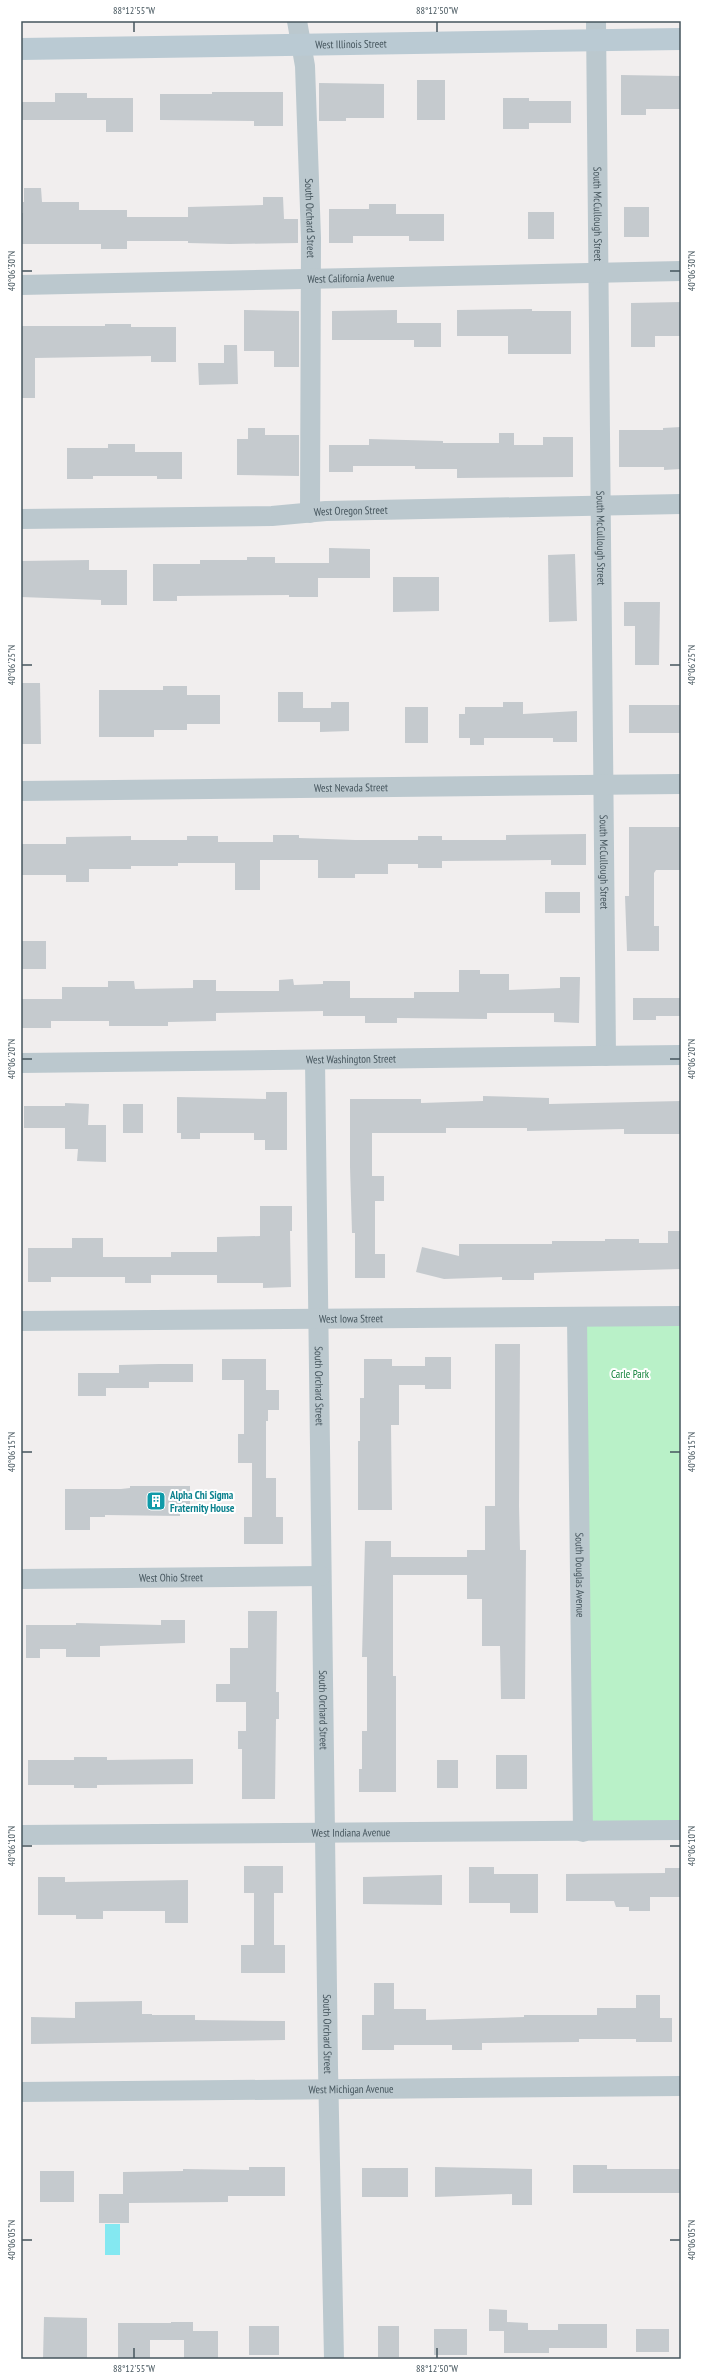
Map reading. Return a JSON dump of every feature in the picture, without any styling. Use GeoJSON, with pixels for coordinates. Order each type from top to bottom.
{"type":"FeatureCollection","features":[{"type":"Feature","properties":{"kind":"street","name":"South Orchard Street"},"geometry":{"type":"LineString","coordinates":[[297,21],[305,66],[311,238],[310,513]]}},
{"type":"Feature","properties":{"kind":"street","name":"West Illinois Street"},"geometry":{"type":"LineString","coordinates":[[21,49],[301,45],[596,31],[681,38]]}},
{"type":"Feature","properties":{"kind":"street","name":"South McCullough Street"},"geometry":{"type":"LineString","coordinates":[[596,31],[606,1056]]}},
{"type":"Feature","properties":{"kind":"street","name":"West California Avenue"},"geometry":{"type":"LineString","coordinates":[[21,286],[681,271]]}},
{"type":"Feature","properties":{"kind":"street","name":"West Oregon Street"},"geometry":{"type":"LineString","coordinates":[[21,519],[272,516],[310,513],[681,504]]}},
{"type":"Feature","properties":{"kind":"street","name":"West Nevada Street"},"geometry":{"type":"LineString","coordinates":[[21,791],[681,784]]}},
{"type":"Feature","properties":{"kind":"street","name":"West Washington Street"},"geometry":{"type":"LineString","coordinates":[[21,1062],[681,1055]]}},
{"type":"Feature","properties":{"kind":"street","name":"South Orchard Street"},"geometry":{"type":"LineString","coordinates":[[314,1060],[324,1833],[334,2359]]}},
{"type":"Feature","properties":{"kind":"street","name":"West Iowa Street"},"geometry":{"type":"LineString","coordinates":[[21,1321],[577,1318],[681,1316]]}},
{"type":"Feature","properties":{"kind":"street","name":"South Douglas Avenue"},"geometry":{"type":"LineString","coordinates":[[577,1318],[583,1832]]}},
{"type":"Feature","properties":{"kind":"street","name":"West Ohio Street"},"geometry":{"type":"LineString","coordinates":[[21,1579],[321,1576]]}},
{"type":"Feature","properties":{"kind":"street","name":"West Indiana Avenue"},"geometry":{"type":"LineString","coordinates":[[21,1836],[681,1830]]}},
{"type":"Feature","properties":{"kind":"street","name":"West Michigan Avenue"},"geometry":{"type":"LineString","coordinates":[[21,2092],[681,2086]]}},
{"type":"Feature","properties":{"kind":"green space","name":"Carle Park"},"geometry":{"type":"Polygon","coordinates":[[[577,1318],[681,1318],[681,1831],[583,1832],[577,1318]]]}},
{"type":"Feature","properties":{"kind":"water"},"geometry":{"type":"Polygon","coordinates":[[[105,2224],[120,2224],[120,2255],[105,2255],[105,2224]]]}},
{"type":"Feature","properties":{"kind":"building"},"geometry":{"type":"Polygon","coordinates":[[[621,75],[681,76],[681,109],[646,109],[646,115],[621,115],[621,75]]]}},
{"type":"Feature","properties":{"kind":"building"},"geometry":{"type":"Polygon","coordinates":[[[417,80],[445,80],[445,120],[417,120],[417,80]]]}},
{"type":"Feature","properties":{"kind":"building"},"geometry":{"type":"Polygon","coordinates":[[[319,83],[384,84],[384,118],[346,118],[346,121],[319,121],[319,83]]]}},
{"type":"Feature","properties":{"kind":"building"},"geometry":{"type":"Polygon","coordinates":[[[212,92],[283,92],[283,126],[254,126],[254,121],[160,120],[160,94],[212,94],[212,92]]]}},
{"type":"Feature","properties":{"kind":"building"},"geometry":{"type":"Polygon","coordinates":[[[55,93],[87,93],[87,98],[133,98],[133,132],[106,132],[106,120],[21,120],[21,102],[55,102],[55,93]]]}},
{"type":"Feature","properties":{"kind":"building"},"geometry":{"type":"Polygon","coordinates":[[[503,98],[529,98],[529,101],[571,101],[571,123],[529,123],[529,129],[503,129],[503,98]]]}},
{"type":"Feature","properties":{"kind":"building"},"geometry":{"type":"Polygon","coordinates":[[[24,188],[41,188],[42,202],[79,202],[79,210],[127,210],[127,217],[188,217],[188,207],[263,205],[263,197],[283,197],[284,219],[298,219],[298,243],[230,244],[188,243],[188,241],[127,241],[127,249],[101,249],[101,244],[21,244],[21,213],[23,213],[24,188]]]}},
{"type":"Feature","properties":{"kind":"building"},"geometry":{"type":"Polygon","coordinates":[[[369,204],[396,204],[396,214],[444,214],[444,241],[409,241],[409,236],[353,236],[353,243],[329,243],[329,209],[369,209],[369,204]]]}},
{"type":"Feature","properties":{"kind":"building"},"geometry":{"type":"Polygon","coordinates":[[[624,207],[649,207],[649,237],[624,237],[624,207]]]}},
{"type":"Feature","properties":{"kind":"building"},"geometry":{"type":"Polygon","coordinates":[[[528,212],[554,212],[554,239],[528,239],[528,212]]]}},
{"type":"Feature","properties":{"kind":"building"},"geometry":{"type":"Polygon","coordinates":[[[681,302],[681,336],[655,336],[655,347],[631,347],[631,303],[681,302]]]}},
{"type":"Feature","properties":{"kind":"building"},"geometry":{"type":"Polygon","coordinates":[[[532,309],[532,311],[571,311],[571,354],[508,354],[508,336],[457,336],[457,310],[532,309]]]}},
{"type":"Feature","properties":{"kind":"building"},"geometry":{"type":"Polygon","coordinates":[[[244,310],[299,311],[299,367],[274,367],[274,351],[244,351],[244,310]]]}},
{"type":"Feature","properties":{"kind":"building"},"geometry":{"type":"Polygon","coordinates":[[[397,310],[397,323],[441,323],[441,347],[414,347],[414,340],[332,340],[332,311],[397,310]]]}},
{"type":"Feature","properties":{"kind":"building"},"geometry":{"type":"Polygon","coordinates":[[[105,324],[131,324],[131,327],[176,327],[176,362],[151,362],[151,356],[35,358],[35,398],[21,398],[21,326],[105,326],[105,324]]]}},
{"type":"Feature","properties":{"kind":"building"},"geometry":{"type":"Polygon","coordinates":[[[224,345],[237,345],[238,384],[199,385],[198,363],[224,363],[224,345]]]}},
{"type":"Feature","properties":{"kind":"building"},"geometry":{"type":"Polygon","coordinates":[[[681,427],[681,469],[664,470],[664,467],[619,467],[619,430],[663,430],[663,428],[681,427]]]}},
{"type":"Feature","properties":{"kind":"building"},"geometry":{"type":"Polygon","coordinates":[[[248,428],[265,428],[265,435],[299,435],[299,476],[237,475],[237,439],[248,439],[248,428]]]}},
{"type":"Feature","properties":{"kind":"building"},"geometry":{"type":"Polygon","coordinates":[[[499,433],[514,433],[514,445],[543,445],[543,437],[573,437],[573,477],[457,478],[457,469],[415,469],[415,466],[353,466],[353,472],[329,472],[329,445],[369,445],[369,439],[443,441],[443,443],[499,443],[499,433]]]}},
{"type":"Feature","properties":{"kind":"building"},"geometry":{"type":"Polygon","coordinates":[[[108,444],[135,444],[135,452],[182,452],[182,479],[157,479],[157,476],[93,476],[93,479],[67,479],[67,448],[108,448],[108,444]]]}},
{"type":"Feature","properties":{"kind":"building"},"geometry":{"type":"Polygon","coordinates":[[[329,548],[370,549],[370,578],[318,578],[318,597],[289,597],[289,595],[177,596],[177,601],[153,601],[153,564],[200,564],[200,560],[247,560],[247,557],[275,557],[275,563],[329,563],[329,548]]]}},
{"type":"Feature","properties":{"kind":"building"},"geometry":{"type":"Polygon","coordinates":[[[575,554],[577,621],[549,622],[548,555],[575,554]]]}},
{"type":"Feature","properties":{"kind":"building"},"geometry":{"type":"Polygon","coordinates":[[[89,560],[89,570],[127,570],[127,605],[101,605],[101,600],[21,597],[21,561],[89,560]]]}},
{"type":"Feature","properties":{"kind":"building"},"geometry":{"type":"Polygon","coordinates":[[[393,577],[439,577],[439,611],[393,612],[393,577]]]}},
{"type":"Feature","properties":{"kind":"building"},"geometry":{"type":"Polygon","coordinates":[[[624,602],[660,602],[659,665],[635,665],[635,626],[624,626],[624,602]]]}},
{"type":"Feature","properties":{"kind":"building"},"geometry":{"type":"Polygon","coordinates":[[[21,683],[40,683],[41,744],[21,744],[21,683]]]}},
{"type":"Feature","properties":{"kind":"building"},"geometry":{"type":"Polygon","coordinates":[[[163,686],[187,686],[187,695],[220,695],[220,724],[187,724],[187,730],[154,730],[154,737],[99,737],[99,690],[163,690],[163,686]]]}},
{"type":"Feature","properties":{"kind":"building"},"geometry":{"type":"Polygon","coordinates":[[[278,692],[303,692],[303,708],[331,708],[331,702],[349,702],[349,731],[320,732],[320,722],[278,722],[278,692]]]}},
{"type":"Feature","properties":{"kind":"building"},"geometry":{"type":"Polygon","coordinates":[[[503,702],[523,702],[523,714],[577,711],[577,742],[553,742],[553,738],[484,738],[484,745],[470,745],[470,738],[459,738],[459,714],[465,714],[465,707],[503,707],[503,702]]]}},
{"type":"Feature","properties":{"kind":"building"},"geometry":{"type":"Polygon","coordinates":[[[629,705],[681,705],[681,733],[629,733],[629,705]]]}},
{"type":"Feature","properties":{"kind":"building"},"geometry":{"type":"Polygon","coordinates":[[[405,707],[428,707],[428,743],[405,743],[405,707]]]}},
{"type":"Feature","properties":{"kind":"building"},"geometry":{"type":"Polygon","coordinates":[[[629,827],[681,827],[681,870],[656,870],[654,873],[654,926],[659,926],[659,951],[627,951],[625,896],[629,896],[629,827]]]}},
{"type":"Feature","properties":{"kind":"building"},"geometry":{"type":"Polygon","coordinates":[[[586,834],[586,865],[551,865],[551,860],[442,861],[442,868],[418,868],[418,864],[388,864],[388,874],[355,874],[355,878],[318,878],[318,860],[260,860],[260,890],[235,890],[235,863],[178,863],[178,866],[131,866],[131,869],[89,869],[89,882],[66,882],[66,875],[21,875],[21,844],[66,844],[66,837],[131,836],[131,840],[187,840],[187,836],[218,836],[218,842],[273,842],[273,835],[299,835],[299,838],[355,840],[418,840],[418,836],[442,836],[442,840],[506,840],[506,835],[586,834]]]}},
{"type":"Feature","properties":{"kind":"building"},"geometry":{"type":"Polygon","coordinates":[[[545,892],[580,892],[580,913],[545,913],[545,892]]]}},
{"type":"Feature","properties":{"kind":"building"},"geometry":{"type":"Polygon","coordinates":[[[21,941],[46,941],[46,969],[21,969],[21,941]]]}},
{"type":"Feature","properties":{"kind":"building"},"geometry":{"type":"Polygon","coordinates":[[[459,970],[480,970],[480,974],[509,974],[509,990],[560,988],[560,977],[580,977],[579,1023],[554,1022],[554,1013],[487,1013],[487,1019],[397,1018],[397,1023],[365,1023],[365,1016],[323,1016],[323,1011],[216,1013],[216,1021],[168,1022],[168,1026],[109,1026],[109,1021],[51,1021],[51,1028],[21,1028],[21,999],[62,999],[62,987],[108,987],[108,981],[134,981],[135,989],[193,988],[193,980],[216,980],[216,991],[279,991],[279,980],[293,979],[294,985],[323,984],[323,981],[350,981],[350,998],[414,998],[414,992],[459,992],[459,970]]]}},
{"type":"Feature","properties":{"kind":"building"},"geometry":{"type":"Polygon","coordinates":[[[633,998],[681,998],[681,1016],[656,1016],[656,1020],[633,1020],[633,998]]]}},
{"type":"Feature","properties":{"kind":"building"},"geometry":{"type":"Polygon","coordinates":[[[266,1092],[287,1092],[287,1150],[265,1150],[265,1140],[254,1140],[254,1133],[200,1133],[200,1139],[181,1139],[181,1133],[177,1133],[177,1097],[266,1099],[266,1092]]]}},
{"type":"Feature","properties":{"kind":"building"},"geometry":{"type":"Polygon","coordinates":[[[483,1096],[549,1098],[549,1104],[681,1101],[681,1134],[624,1134],[624,1129],[527,1131],[527,1128],[446,1128],[446,1133],[372,1133],[372,1176],[384,1176],[384,1201],[375,1201],[375,1254],[385,1254],[385,1278],[355,1278],[355,1233],[352,1233],[350,1167],[350,1099],[421,1099],[421,1103],[483,1101],[483,1096]]]}},
{"type":"Feature","properties":{"kind":"building"},"geometry":{"type":"Polygon","coordinates":[[[65,1103],[89,1104],[88,1125],[106,1125],[106,1162],[77,1161],[78,1149],[65,1149],[65,1128],[24,1128],[24,1106],[65,1106],[65,1103]]]}},
{"type":"Feature","properties":{"kind":"building"},"geometry":{"type":"Polygon","coordinates":[[[123,1104],[143,1104],[143,1133],[123,1133],[123,1104]]]}},
{"type":"Feature","properties":{"kind":"building"},"geometry":{"type":"Polygon","coordinates":[[[260,1206],[292,1206],[292,1231],[290,1231],[291,1287],[263,1288],[263,1283],[217,1283],[217,1275],[151,1275],[151,1283],[125,1283],[125,1277],[51,1277],[51,1282],[28,1282],[28,1248],[72,1248],[72,1238],[103,1238],[103,1257],[171,1257],[171,1252],[217,1252],[217,1237],[260,1236],[260,1206]]]}},
{"type":"Feature","properties":{"kind":"building"},"geometry":{"type":"Polygon","coordinates":[[[668,1231],[681,1231],[681,1269],[534,1273],[534,1280],[502,1280],[502,1277],[444,1279],[416,1272],[422,1247],[459,1256],[459,1244],[552,1244],[552,1241],[605,1241],[605,1239],[639,1239],[639,1243],[668,1243],[668,1231]]]}},
{"type":"Feature","properties":{"kind":"building"},"geometry":{"type":"Polygon","coordinates":[[[495,1344],[520,1344],[519,1506],[520,1550],[526,1550],[525,1699],[501,1699],[500,1646],[482,1646],[482,1599],[467,1599],[467,1575],[393,1575],[393,1676],[396,1676],[396,1792],[359,1792],[359,1769],[362,1769],[362,1731],[367,1731],[367,1657],[362,1657],[365,1541],[391,1541],[391,1557],[467,1557],[467,1550],[485,1550],[485,1506],[495,1506],[495,1344]]]}},
{"type":"Feature","properties":{"kind":"building"},"geometry":{"type":"Polygon","coordinates":[[[425,1357],[451,1357],[451,1389],[425,1389],[425,1385],[399,1385],[399,1425],[391,1425],[392,1510],[358,1510],[358,1441],[360,1441],[360,1398],[364,1398],[364,1359],[392,1359],[392,1366],[425,1366],[425,1357]]]}},
{"type":"Feature","properties":{"kind":"building"},"geometry":{"type":"Polygon","coordinates":[[[222,1359],[266,1359],[266,1390],[279,1390],[279,1410],[268,1410],[268,1421],[266,1421],[266,1478],[276,1478],[276,1517],[283,1517],[283,1544],[244,1544],[244,1517],[252,1517],[252,1463],[238,1463],[238,1434],[244,1434],[244,1380],[222,1380],[222,1359]]]}},
{"type":"Feature","properties":{"kind":"building"},"geometry":{"type":"Polygon","coordinates":[[[193,1364],[193,1382],[149,1382],[149,1388],[106,1388],[106,1396],[78,1396],[78,1373],[119,1373],[119,1365],[193,1364]]]}},
{"type":"Feature","properties":{"kind":"building"},"geometry":{"type":"Polygon","coordinates":[[[130,1486],[190,1486],[190,1513],[180,1513],[180,1516],[105,1515],[105,1517],[90,1517],[90,1530],[65,1530],[65,1489],[121,1489],[130,1488],[130,1486]]]}},
{"type":"Feature","properties":{"kind":"building"},"geometry":{"type":"Polygon","coordinates":[[[248,1611],[277,1611],[276,1692],[279,1692],[279,1719],[276,1719],[275,1799],[242,1799],[242,1749],[238,1749],[238,1731],[246,1731],[246,1702],[216,1702],[216,1684],[230,1684],[230,1648],[248,1648],[248,1611]]]}},
{"type":"Feature","properties":{"kind":"building"},"geometry":{"type":"Polygon","coordinates":[[[161,1620],[185,1620],[185,1643],[100,1646],[100,1657],[66,1657],[66,1649],[40,1649],[40,1658],[26,1658],[26,1625],[76,1625],[76,1623],[161,1625],[161,1620]]]}},
{"type":"Feature","properties":{"kind":"building"},"geometry":{"type":"Polygon","coordinates":[[[496,1755],[527,1755],[527,1789],[496,1789],[496,1755]]]}},
{"type":"Feature","properties":{"kind":"building"},"geometry":{"type":"Polygon","coordinates":[[[74,1757],[107,1757],[107,1760],[193,1759],[193,1784],[97,1785],[97,1788],[74,1788],[74,1785],[28,1785],[28,1760],[74,1760],[74,1757]]]}},
{"type":"Feature","properties":{"kind":"building"},"geometry":{"type":"Polygon","coordinates":[[[437,1760],[458,1760],[458,1788],[437,1788],[437,1760]]]}},
{"type":"Feature","properties":{"kind":"building"},"geometry":{"type":"Polygon","coordinates":[[[244,1866],[283,1866],[283,1893],[274,1893],[274,1945],[285,1945],[285,1973],[241,1973],[241,1945],[254,1945],[254,1893],[244,1893],[244,1866]]]}},
{"type":"Feature","properties":{"kind":"building"},"geometry":{"type":"Polygon","coordinates":[[[469,1867],[494,1867],[494,1874],[538,1874],[538,1913],[510,1913],[510,1903],[469,1903],[469,1867]]]}},
{"type":"Feature","properties":{"kind":"building"},"geometry":{"type":"Polygon","coordinates":[[[665,1868],[681,1868],[681,1897],[650,1897],[650,1911],[629,1911],[629,1907],[616,1907],[614,1901],[566,1901],[566,1874],[665,1873],[665,1868]]]}},
{"type":"Feature","properties":{"kind":"building"},"geometry":{"type":"Polygon","coordinates":[[[442,1875],[442,1905],[363,1904],[363,1877],[442,1875]]]}},
{"type":"Feature","properties":{"kind":"building"},"geometry":{"type":"Polygon","coordinates":[[[38,1877],[65,1877],[65,1882],[188,1880],[188,1923],[165,1923],[165,1911],[103,1911],[103,1919],[76,1919],[76,1915],[38,1915],[38,1877]]]}},
{"type":"Feature","properties":{"kind":"building"},"geometry":{"type":"Polygon","coordinates":[[[374,1983],[394,1983],[394,2009],[426,2009],[426,2020],[524,2017],[524,2015],[597,2015],[597,2008],[636,2008],[636,1995],[660,1995],[660,2018],[672,2018],[672,2042],[636,2042],[636,2039],[579,2039],[579,2042],[482,2043],[482,2050],[452,2050],[452,2045],[394,2045],[394,2050],[362,2050],[362,2015],[374,2015],[374,1983]]]}},
{"type":"Feature","properties":{"kind":"building"},"geometry":{"type":"Polygon","coordinates":[[[142,2001],[142,2014],[195,2015],[195,2020],[285,2021],[285,2040],[31,2044],[31,2017],[75,2018],[75,2002],[142,2001]]]}},
{"type":"Feature","properties":{"kind":"building"},"geometry":{"type":"Polygon","coordinates":[[[573,2165],[607,2165],[607,2169],[681,2169],[681,2193],[573,2193],[573,2165]]]}},
{"type":"Feature","properties":{"kind":"building"},"geometry":{"type":"Polygon","coordinates":[[[249,2167],[285,2167],[285,2196],[228,2196],[228,2202],[129,2203],[129,2223],[99,2223],[99,2194],[123,2194],[123,2172],[183,2171],[183,2169],[249,2170],[249,2167]]]}},
{"type":"Feature","properties":{"kind":"building"},"geometry":{"type":"Polygon","coordinates":[[[435,2167],[532,2169],[532,2205],[512,2205],[512,2194],[435,2197],[435,2167]]]}},
{"type":"Feature","properties":{"kind":"building"},"geometry":{"type":"Polygon","coordinates":[[[362,2168],[408,2168],[408,2197],[362,2197],[362,2168]]]}},
{"type":"Feature","properties":{"kind":"building"},"geometry":{"type":"Polygon","coordinates":[[[40,2171],[74,2171],[74,2202],[40,2202],[40,2171]]]}},
{"type":"Feature","properties":{"kind":"building"},"geometry":{"type":"Polygon","coordinates":[[[489,2309],[507,2310],[507,2322],[528,2323],[528,2330],[558,2330],[558,2324],[607,2324],[607,2348],[549,2348],[549,2353],[504,2353],[504,2331],[489,2331],[489,2309]]]}},
{"type":"Feature","properties":{"kind":"building"},"geometry":{"type":"Polygon","coordinates":[[[44,2317],[87,2318],[87,2359],[43,2359],[44,2317]]]}},
{"type":"Feature","properties":{"kind":"building"},"geometry":{"type":"Polygon","coordinates":[[[193,2322],[193,2331],[218,2331],[218,2358],[184,2358],[184,2340],[150,2340],[150,2359],[118,2359],[118,2323],[193,2322]]]}},
{"type":"Feature","properties":{"kind":"building"},"geometry":{"type":"Polygon","coordinates":[[[249,2326],[279,2326],[279,2355],[249,2355],[249,2326]]]}},
{"type":"Feature","properties":{"kind":"building"},"geometry":{"type":"Polygon","coordinates":[[[378,2326],[399,2326],[399,2357],[378,2357],[378,2326]]]}},
{"type":"Feature","properties":{"kind":"building"},"geometry":{"type":"Polygon","coordinates":[[[434,2329],[467,2329],[467,2355],[434,2355],[434,2329]]]}},
{"type":"Feature","properties":{"kind":"building"},"geometry":{"type":"Polygon","coordinates":[[[636,2329],[669,2329],[669,2352],[636,2352],[636,2329]]]}},
{"type":"Feature","properties":{"kind":"place","name":"Alpha Chi Sigma Fraternity House"},"geometry":{"type":"Point","coordinates":[156,1501]}}]}
